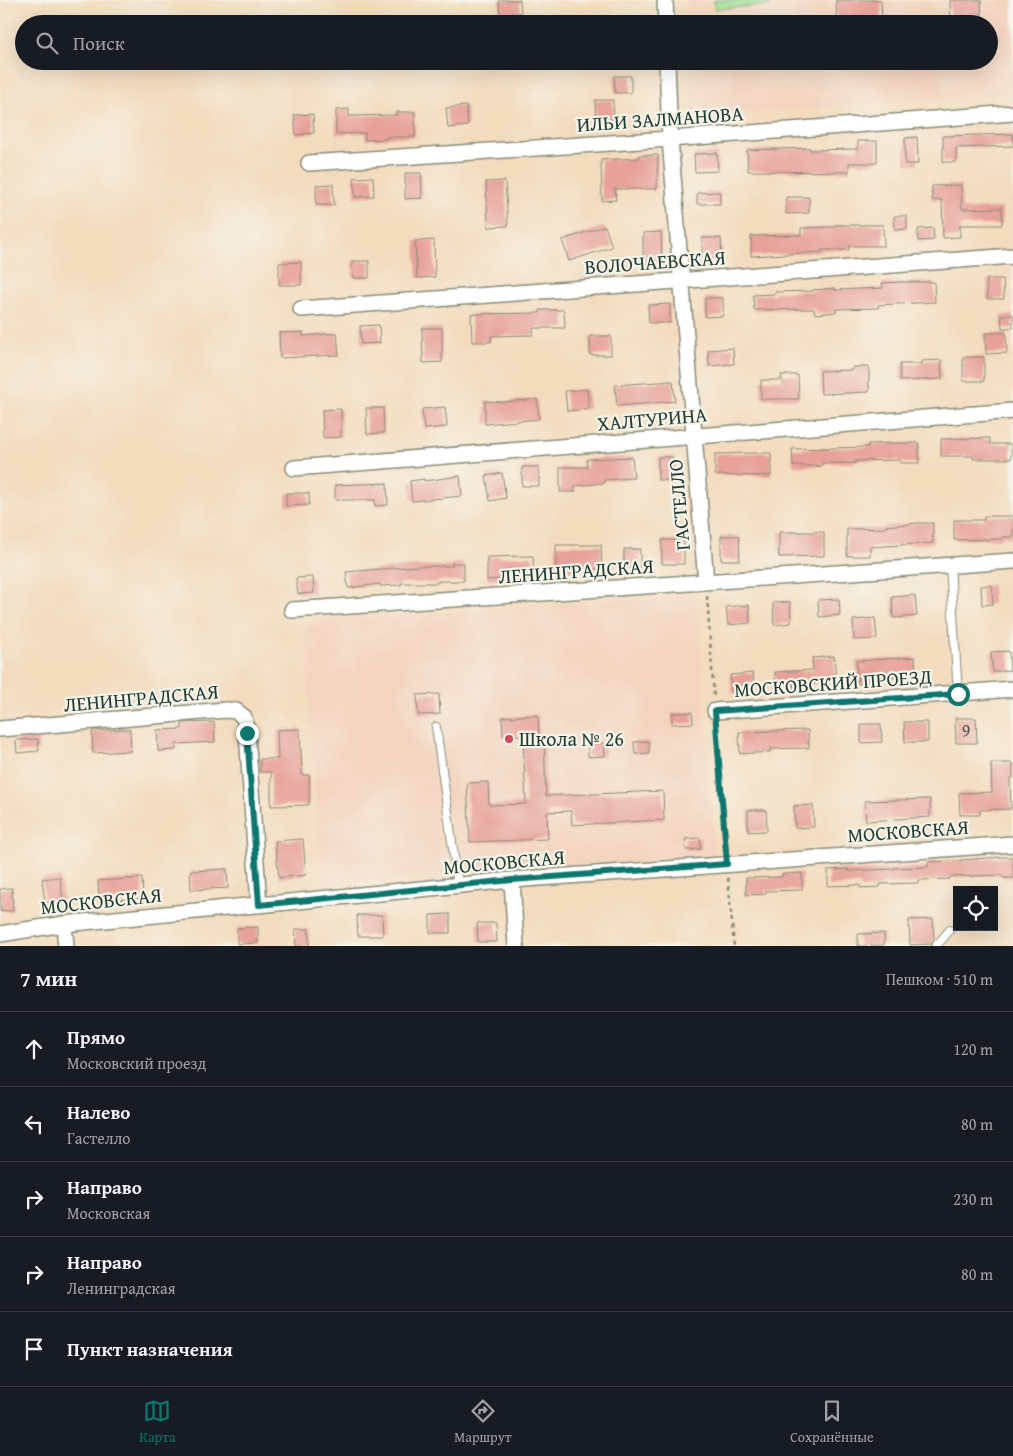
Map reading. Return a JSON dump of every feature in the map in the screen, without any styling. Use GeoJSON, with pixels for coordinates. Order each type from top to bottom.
{"type":"FeatureCollection","features":[{"type":"Feature","properties":{"kind":"street"},"geometry":{"type":"LineString","coordinates":[[666,0],[666,15]]}},
{"type":"Feature","properties":{"kind":"street","name":"ГАСТЕЛЛО"},"geometry":{"type":"LineString","coordinates":[[667,70],[670,139],[706,582]]}},
{"type":"Feature","properties":{"kind":"street","name":"ИЛЬИ ЗАЛМАНОВА"},"geometry":{"type":"LineString","coordinates":[[309,163],[670,139],[1013,113]]}},
{"type":"Feature","properties":{"kind":"street","name":"ВОЛОЧАЕВСКАЯ"},"geometry":{"type":"LineString","coordinates":[[301,309],[1013,256]]}},
{"type":"Feature","properties":{"kind":"street","name":"ХАЛТУРИНА"},"geometry":{"type":"LineString","coordinates":[[294,468],[1013,411]]}},
{"type":"Feature","properties":{"kind":"street","name":"ЛЕНИНГРАДСКАЯ"},"geometry":{"type":"LineString","coordinates":[[292,610],[1013,561]]}},
{"type":"Feature","properties":{"kind":"street","name":"МОСКОВСКИЙ ПРОЕЗД"},"geometry":{"type":"LineString","coordinates":[[715,711],[1013,689]]}},
{"type":"Feature","properties":{"kind":"street","name":"ЛЕНИНГРАДСКАЯ"},"geometry":{"type":"LineString","coordinates":[[0,729],[226,710],[236,711],[244,717],[247,733],[259,905]]}},
{"type":"Feature","properties":{"kind":"street","name":"МОСКОВСКАЯ"},"geometry":{"type":"LineString","coordinates":[[0,934],[64,924],[512,880],[1013,844]]}},
{"type":"Feature","properties":{"kind":"street"},"geometry":{"type":"LineString","coordinates":[[512,880],[516,946]]}},
{"type":"Feature","properties":{"kind":"street"},"geometry":{"type":"LineString","coordinates":[[64,924],[66,946]]}},
{"type":"Feature","properties":{"kind":"lane"},"geometry":{"type":"LineString","coordinates":[[950,565],[958,694]]}},
{"type":"Feature","properties":{"kind":"lane"},"geometry":{"type":"LineString","coordinates":[[436,726],[458,885]]}},
{"type":"Feature","properties":{"kind":"lane"},"geometry":{"type":"LineString","coordinates":[[936,946],[950,930]]}},
{"type":"Feature","properties":{"kind":"path"},"geometry":{"type":"LineString","coordinates":[[706,582],[734,946]]}},
{"type":"Feature","properties":{"kind":"shaded area"},"geometry":{"type":"Polygon","coordinates":[[[687,0],[1013,0],[1013,93],[693,117],[690,70],[998,70],[998,15],[688,15],[687,0]]]}},
{"type":"Feature","properties":{"kind":"shaded area","name":"Школа № 26"},"geometry":{"type":"Polygon","coordinates":[[[696,595],[715,855],[322,885],[304,622],[696,595]]]}},
{"type":"Feature","properties":{"kind":"green space"},"geometry":{"type":"Polygon","coordinates":[[[714,0],[770,0],[770,5],[715,9],[714,0]]]}},
{"type":"Feature","properties":{"kind":"building"},"geometry":{"type":"Polygon","coordinates":[[[499,0],[520,0],[521,13],[500,14],[499,0]]]}},
{"type":"Feature","properties":{"kind":"building"},"geometry":{"type":"Polygon","coordinates":[[[836,0],[881,0],[882,15],[837,15],[836,0]]]}},
{"type":"Feature","properties":{"kind":"building"},"geometry":{"type":"Polygon","coordinates":[[[950,0],[981,0],[982,15],[951,15],[950,0]]]}},
{"type":"Feature","properties":{"kind":"building"},"geometry":{"type":"Polygon","coordinates":[[[614,76],[631,76],[631,93],[615,93],[614,76]]]}},
{"type":"Feature","properties":{"kind":"building"},"geometry":{"type":"Polygon","coordinates":[[[595,100],[613,100],[614,124],[596,125],[595,100]]]}},
{"type":"Feature","properties":{"kind":"building"},"geometry":{"type":"Polygon","coordinates":[[[466,106],[468,126],[448,128],[446,108],[466,106]]]}},
{"type":"Feature","properties":{"kind":"building"},"geometry":{"type":"Polygon","coordinates":[[[349,109],[349,116],[396,115],[396,112],[415,112],[415,137],[387,137],[387,139],[365,140],[365,133],[336,134],[336,110],[349,109]]]}},
{"type":"Feature","properties":{"kind":"building"},"geometry":{"type":"Polygon","coordinates":[[[313,114],[314,133],[296,135],[294,115],[313,114]]]}},
{"type":"Feature","properties":{"kind":"building"},"geometry":{"type":"Polygon","coordinates":[[[1013,134],[1013,146],[956,148],[956,162],[943,162],[943,136],[1013,134]]]}},
{"type":"Feature","properties":{"kind":"building"},"geometry":{"type":"Polygon","coordinates":[[[917,137],[918,164],[905,164],[905,138],[917,137]]]}},
{"type":"Feature","properties":{"kind":"building"},"geometry":{"type":"Polygon","coordinates":[[[858,141],[877,141],[877,163],[849,163],[849,172],[748,171],[747,150],[858,149],[858,141]]]}},
{"type":"Feature","properties":{"kind":"building"},"geometry":{"type":"Polygon","coordinates":[[[717,153],[718,171],[695,172],[694,154],[717,153]]]}},
{"type":"Feature","properties":{"kind":"building"},"geometry":{"type":"Polygon","coordinates":[[[639,155],[658,155],[657,189],[615,189],[616,200],[602,201],[601,160],[639,158],[639,155]]]}},
{"type":"Feature","properties":{"kind":"building"},"geometry":{"type":"Polygon","coordinates":[[[405,173],[421,173],[422,198],[405,199],[405,173]]]}},
{"type":"Feature","properties":{"kind":"building"},"geometry":{"type":"Polygon","coordinates":[[[373,177],[374,196],[355,197],[354,178],[373,177]]]}},
{"type":"Feature","properties":{"kind":"building"},"geometry":{"type":"Polygon","coordinates":[[[505,181],[508,226],[488,227],[486,182],[505,181]]]}},
{"type":"Feature","properties":{"kind":"building"},"geometry":{"type":"Polygon","coordinates":[[[333,184],[334,205],[316,205],[316,185],[333,184]]]}},
{"type":"Feature","properties":{"kind":"building"},"geometry":{"type":"Polygon","coordinates":[[[961,185],[962,209],[1002,208],[1002,225],[960,225],[960,237],[943,238],[942,200],[932,200],[932,186],[961,185]]]}},
{"type":"Feature","properties":{"kind":"building"},"geometry":{"type":"Polygon","coordinates":[[[720,192],[720,204],[697,204],[697,193],[720,192]]]}},
{"type":"Feature","properties":{"kind":"building"},"geometry":{"type":"Polygon","coordinates":[[[786,197],[809,197],[809,213],[786,214],[786,197]]]}},
{"type":"Feature","properties":{"kind":"building"},"geometry":{"type":"Polygon","coordinates":[[[894,216],[907,216],[907,229],[895,230],[894,216]]]}},
{"type":"Feature","properties":{"kind":"building"},"geometry":{"type":"Polygon","coordinates":[[[834,225],[883,225],[884,246],[849,246],[849,250],[822,250],[822,252],[751,256],[751,236],[801,235],[801,228],[834,227],[834,225]]]}},
{"type":"Feature","properties":{"kind":"building"},"geometry":{"type":"Polygon","coordinates":[[[605,226],[612,247],[569,261],[562,240],[605,226]]]}},
{"type":"Feature","properties":{"kind":"building"},"geometry":{"type":"Polygon","coordinates":[[[933,228],[934,240],[918,241],[918,229],[933,228]]]}},
{"type":"Feature","properties":{"kind":"building"},"geometry":{"type":"Polygon","coordinates":[[[661,232],[662,264],[643,264],[643,233],[661,232]]]}},
{"type":"Feature","properties":{"kind":"building"},"geometry":{"type":"Polygon","coordinates":[[[702,238],[721,238],[722,258],[702,258],[702,238]]]}},
{"type":"Feature","properties":{"kind":"building"},"geometry":{"type":"Polygon","coordinates":[[[434,240],[435,277],[417,278],[415,241],[434,240]]]}},
{"type":"Feature","properties":{"kind":"building"},"geometry":{"type":"Polygon","coordinates":[[[352,261],[369,261],[369,278],[353,278],[352,261]]]}},
{"type":"Feature","properties":{"kind":"building"},"geometry":{"type":"Polygon","coordinates":[[[301,262],[301,285],[279,285],[279,263],[301,262]]]}},
{"type":"Feature","properties":{"kind":"building"},"geometry":{"type":"Polygon","coordinates":[[[987,279],[1003,279],[1004,299],[987,299],[987,279]]]}},
{"type":"Feature","properties":{"kind":"building"},"geometry":{"type":"Polygon","coordinates":[[[934,282],[935,302],[878,305],[878,308],[836,309],[836,312],[815,314],[814,309],[754,310],[753,295],[835,288],[835,290],[883,288],[882,283],[934,282]]]}},
{"type":"Feature","properties":{"kind":"building"},"geometry":{"type":"Polygon","coordinates":[[[705,298],[723,298],[723,316],[705,317],[705,298]]]}},
{"type":"Feature","properties":{"kind":"building"},"geometry":{"type":"Polygon","coordinates":[[[670,304],[670,323],[649,323],[648,305],[670,304]]]}},
{"type":"Feature","properties":{"kind":"building"},"geometry":{"type":"Polygon","coordinates":[[[540,310],[564,310],[565,328],[533,328],[533,335],[491,336],[491,342],[472,342],[471,314],[540,313],[540,310]]]}},
{"type":"Feature","properties":{"kind":"building"},"geometry":{"type":"Polygon","coordinates":[[[1001,315],[1013,315],[1013,328],[1002,328],[1001,315]]]}},
{"type":"Feature","properties":{"kind":"building"},"geometry":{"type":"Polygon","coordinates":[[[379,325],[380,343],[361,344],[360,326],[379,325]]]}},
{"type":"Feature","properties":{"kind":"building"},"geometry":{"type":"Polygon","coordinates":[[[422,328],[442,328],[442,362],[423,363],[422,328]]]}},
{"type":"Feature","properties":{"kind":"building"},"geometry":{"type":"Polygon","coordinates":[[[303,332],[303,336],[337,333],[339,355],[280,358],[279,333],[303,332]]]}},
{"type":"Feature","properties":{"kind":"building"},"geometry":{"type":"Polygon","coordinates":[[[985,333],[1006,333],[1007,353],[986,354],[985,333]]]}},
{"type":"Feature","properties":{"kind":"building"},"geometry":{"type":"Polygon","coordinates":[[[590,336],[611,336],[611,355],[590,355],[590,336]]]}},
{"type":"Feature","properties":{"kind":"building"},"geometry":{"type":"Polygon","coordinates":[[[733,348],[734,364],[709,366],[708,350],[733,348]]]}},
{"type":"Feature","properties":{"kind":"building"},"geometry":{"type":"Polygon","coordinates":[[[963,357],[984,357],[984,381],[963,381],[963,357]]]}},
{"type":"Feature","properties":{"kind":"building"},"geometry":{"type":"Polygon","coordinates":[[[941,360],[942,379],[900,381],[900,364],[921,364],[921,361],[941,360]]]}},
{"type":"Feature","properties":{"kind":"building"},"geometry":{"type":"Polygon","coordinates":[[[853,367],[869,367],[869,392],[821,394],[820,371],[853,370],[853,367]]]}},
{"type":"Feature","properties":{"kind":"building"},"geometry":{"type":"Polygon","coordinates":[[[781,375],[798,375],[799,399],[761,399],[761,380],[782,380],[781,375]]]}},
{"type":"Feature","properties":{"kind":"building"},"geometry":{"type":"Polygon","coordinates":[[[673,381],[675,401],[617,406],[615,385],[673,381]]]}},
{"type":"Feature","properties":{"kind":"building"},"geometry":{"type":"Polygon","coordinates":[[[587,389],[589,409],[567,411],[565,391],[587,389]]]}},
{"type":"Feature","properties":{"kind":"building"},"geometry":{"type":"Polygon","coordinates":[[[537,399],[539,419],[485,424],[485,401],[503,402],[537,399]]]}},
{"type":"Feature","properties":{"kind":"building"},"geometry":{"type":"Polygon","coordinates":[[[445,407],[447,427],[424,429],[422,409],[445,407]]]}},
{"type":"Feature","properties":{"kind":"building"},"geometry":{"type":"Polygon","coordinates":[[[366,408],[383,408],[384,433],[367,434],[366,408]]]}},
{"type":"Feature","properties":{"kind":"building"},"geometry":{"type":"Polygon","coordinates":[[[341,409],[341,437],[323,438],[322,410],[341,409]]]}},
{"type":"Feature","properties":{"kind":"building"},"geometry":{"type":"Polygon","coordinates":[[[990,438],[990,444],[1011,444],[1011,459],[973,459],[973,456],[941,456],[941,439],[990,438]]]}},
{"type":"Feature","properties":{"kind":"building"},"geometry":{"type":"Polygon","coordinates":[[[919,443],[919,463],[900,463],[900,460],[855,461],[855,463],[822,463],[822,466],[793,466],[792,449],[868,447],[868,444],[919,443]]]}},
{"type":"Feature","properties":{"kind":"building"},"geometry":{"type":"Polygon","coordinates":[[[771,453],[771,476],[715,475],[715,454],[771,453]]]}},
{"type":"Feature","properties":{"kind":"building"},"geometry":{"type":"Polygon","coordinates":[[[632,457],[634,478],[604,480],[604,483],[575,486],[575,492],[560,492],[560,467],[587,467],[587,459],[632,457]]]}},
{"type":"Feature","properties":{"kind":"building"},"geometry":{"type":"Polygon","coordinates":[[[658,457],[673,457],[673,480],[658,480],[658,457]]]}},
{"type":"Feature","properties":{"kind":"building"},"geometry":{"type":"Polygon","coordinates":[[[522,467],[539,467],[539,486],[522,486],[522,467]]]}},
{"type":"Feature","properties":{"kind":"building"},"geometry":{"type":"Polygon","coordinates":[[[502,473],[506,498],[490,501],[486,476],[502,473]]]}},
{"type":"Feature","properties":{"kind":"building"},"geometry":{"type":"Polygon","coordinates":[[[460,476],[462,496],[412,501],[410,481],[460,476]]]}},
{"type":"Feature","properties":{"kind":"building"},"geometry":{"type":"Polygon","coordinates":[[[387,483],[388,505],[375,506],[375,500],[335,500],[335,485],[387,483]]]}},
{"type":"Feature","properties":{"kind":"building"},"geometry":{"type":"Polygon","coordinates":[[[286,493],[309,493],[309,505],[286,506],[286,493]]]}},
{"type":"Feature","properties":{"kind":"building"},"geometry":{"type":"Polygon","coordinates":[[[984,516],[1013,516],[1013,537],[954,540],[954,520],[984,520],[984,516]]]}},
{"type":"Feature","properties":{"kind":"building"},"geometry":{"type":"Polygon","coordinates":[[[933,523],[933,543],[870,547],[870,556],[847,556],[847,529],[886,528],[886,526],[933,523]]]}},
{"type":"Feature","properties":{"kind":"building"},"geometry":{"type":"Polygon","coordinates":[[[779,532],[824,532],[824,556],[779,557],[779,532]]]}},
{"type":"Feature","properties":{"kind":"building"},"geometry":{"type":"Polygon","coordinates":[[[721,536],[739,536],[740,560],[721,560],[721,536]]]}},
{"type":"Feature","properties":{"kind":"building"},"geometry":{"type":"Polygon","coordinates":[[[662,540],[684,540],[684,564],[662,564],[662,540]]]}},
{"type":"Feature","properties":{"kind":"building"},"geometry":{"type":"Polygon","coordinates":[[[556,545],[601,545],[602,569],[573,569],[573,571],[556,572],[556,545]]]}},
{"type":"Feature","properties":{"kind":"building"},"geometry":{"type":"Polygon","coordinates":[[[624,549],[640,549],[640,567],[624,567],[624,549]]]}},
{"type":"Feature","properties":{"kind":"building"},"geometry":{"type":"Polygon","coordinates":[[[533,556],[534,575],[504,576],[504,579],[487,580],[487,557],[533,556]]]}},
{"type":"Feature","properties":{"kind":"building"},"geometry":{"type":"Polygon","coordinates":[[[452,563],[464,563],[464,581],[401,583],[401,585],[380,586],[380,584],[348,588],[346,572],[418,566],[452,566],[452,563]]]}},
{"type":"Feature","properties":{"kind":"building"},"geometry":{"type":"Polygon","coordinates":[[[313,577],[314,593],[298,594],[296,578],[313,577]]]}},
{"type":"Feature","properties":{"kind":"building"},"geometry":{"type":"Polygon","coordinates":[[[992,585],[993,604],[982,605],[981,586],[992,585]]]}},
{"type":"Feature","properties":{"kind":"building"},"geometry":{"type":"Polygon","coordinates":[[[915,595],[917,616],[893,618],[892,597],[915,595]]]}},
{"type":"Feature","properties":{"kind":"building"},"geometry":{"type":"Polygon","coordinates":[[[839,599],[840,615],[819,617],[818,600],[839,599]]]}},
{"type":"Feature","properties":{"kind":"building"},"geometry":{"type":"Polygon","coordinates":[[[790,602],[791,623],[774,625],[773,603],[790,602]]]}},
{"type":"Feature","properties":{"kind":"building"},"geometry":{"type":"Polygon","coordinates":[[[749,605],[750,623],[728,625],[726,607],[749,605]]]}},
{"type":"Feature","properties":{"kind":"building"},"geometry":{"type":"Polygon","coordinates":[[[875,618],[877,639],[854,640],[853,620],[875,618]]]}},
{"type":"Feature","properties":{"kind":"building"},"geometry":{"type":"Polygon","coordinates":[[[1009,651],[1010,670],[993,672],[991,652],[1009,651]]]}},
{"type":"Feature","properties":{"kind":"building"},"geometry":{"type":"Polygon","coordinates":[[[834,656],[836,682],[793,685],[794,689],[776,690],[775,672],[813,670],[812,658],[834,656]]]}},
{"type":"Feature","properties":{"kind":"building"},"geometry":{"type":"Polygon","coordinates":[[[915,657],[916,676],[877,679],[877,682],[858,684],[856,661],[915,657]]]}},
{"type":"Feature","properties":{"kind":"building"},"geometry":{"type":"Polygon","coordinates":[[[753,673],[754,691],[732,693],[730,675],[753,673]]]}},
{"type":"Feature","properties":{"kind":"building"},"geometry":{"type":"Polygon","coordinates":[[[439,694],[440,714],[418,715],[417,695],[439,694]]]}},
{"type":"Feature","properties":{"kind":"building"},"geometry":{"type":"Polygon","coordinates":[[[692,712],[693,723],[672,724],[672,713],[692,712]]]}},
{"type":"Feature","properties":{"kind":"building"},"geometry":{"type":"Polygon","coordinates":[[[538,715],[539,737],[544,737],[546,796],[663,791],[664,820],[572,825],[571,811],[547,812],[548,839],[470,842],[467,783],[488,782],[489,805],[526,804],[523,735],[503,736],[502,717],[538,715]]]}},
{"type":"Feature","properties":{"kind":"building"},"geometry":{"type":"Polygon","coordinates":[[[955,718],[976,718],[977,743],[956,743],[955,718]]]}},
{"type":"Feature","properties":{"kind":"building"},"geometry":{"type":"Polygon","coordinates":[[[214,722],[215,742],[176,744],[176,750],[158,751],[157,730],[182,729],[182,723],[214,722]]]}},
{"type":"Feature","properties":{"kind":"building"},"geometry":{"type":"Polygon","coordinates":[[[904,722],[928,722],[928,742],[905,742],[904,722]]]}},
{"type":"Feature","properties":{"kind":"building"},"geometry":{"type":"Polygon","coordinates":[[[861,724],[881,724],[882,742],[861,743],[861,724]]]}},
{"type":"Feature","properties":{"kind":"building"},"geometry":{"type":"Polygon","coordinates":[[[130,729],[131,751],[93,753],[92,731],[130,729]]]}},
{"type":"Feature","properties":{"kind":"building"},"geometry":{"type":"Polygon","coordinates":[[[300,729],[302,775],[309,775],[309,805],[271,806],[271,772],[260,772],[260,759],[278,759],[277,730],[300,729]]]}},
{"type":"Feature","properties":{"kind":"building"},"geometry":{"type":"Polygon","coordinates":[[[808,730],[809,748],[770,749],[770,752],[740,754],[739,732],[808,730]]]}},
{"type":"Feature","properties":{"kind":"building"},"geometry":{"type":"Polygon","coordinates":[[[38,739],[39,751],[17,753],[16,740],[38,739]]]}},
{"type":"Feature","properties":{"kind":"building"},"geometry":{"type":"Polygon","coordinates":[[[649,741],[649,753],[635,754],[634,742],[649,741]]]}},
{"type":"Feature","properties":{"kind":"building"},"geometry":{"type":"Polygon","coordinates":[[[588,743],[604,743],[605,756],[588,757],[588,743]]]}},
{"type":"Feature","properties":{"kind":"building"},"geometry":{"type":"Polygon","coordinates":[[[991,763],[1013,763],[1013,778],[1010,778],[1011,809],[980,810],[980,815],[960,815],[959,793],[992,792],[991,763]]]}},
{"type":"Feature","properties":{"kind":"building"},"geometry":{"type":"Polygon","coordinates":[[[930,799],[930,817],[866,821],[865,801],[930,799]]]}},
{"type":"Feature","properties":{"kind":"building"},"geometry":{"type":"Polygon","coordinates":[[[813,805],[814,827],[795,828],[794,806],[813,805]]]}},
{"type":"Feature","properties":{"kind":"building"},"geometry":{"type":"Polygon","coordinates":[[[748,810],[766,810],[767,831],[748,832],[748,810]]]}},
{"type":"Feature","properties":{"kind":"building"},"geometry":{"type":"Polygon","coordinates":[[[700,838],[701,849],[686,850],[685,839],[700,838]]]}},
{"type":"Feature","properties":{"kind":"building"},"geometry":{"type":"Polygon","coordinates":[[[303,839],[306,875],[279,878],[275,841],[303,839]]]}},
{"type":"Feature","properties":{"kind":"building"},"geometry":{"type":"Polygon","coordinates":[[[1013,857],[1013,878],[1003,878],[1002,875],[950,877],[950,879],[919,880],[919,883],[880,884],[880,887],[860,888],[860,885],[828,886],[828,870],[848,869],[848,871],[928,867],[928,862],[1013,857]]]}},
{"type":"Feature","properties":{"kind":"building"},"geometry":{"type":"Polygon","coordinates":[[[227,869],[228,888],[191,890],[190,871],[227,869]]]}},
{"type":"Feature","properties":{"kind":"building"},"geometry":{"type":"Polygon","coordinates":[[[802,873],[802,890],[766,891],[766,894],[746,895],[746,878],[782,877],[782,874],[802,873]]]}},
{"type":"Feature","properties":{"kind":"building"},"geometry":{"type":"Polygon","coordinates":[[[60,877],[63,901],[45,903],[42,879],[60,877]]]}},
{"type":"Feature","properties":{"kind":"building"},"geometry":{"type":"Polygon","coordinates":[[[142,878],[143,898],[99,901],[98,881],[142,878]]]}},
{"type":"Feature","properties":{"kind":"building"},"geometry":{"type":"Polygon","coordinates":[[[12,888],[13,911],[0,911],[0,889],[12,888]]]}},
{"type":"Feature","properties":{"kind":"building"},"geometry":{"type":"Polygon","coordinates":[[[450,914],[450,933],[430,933],[430,915],[450,914]]]}},
{"type":"Feature","properties":{"kind":"building"},"geometry":{"type":"Polygon","coordinates":[[[357,915],[382,915],[383,936],[358,936],[357,915]]]}},
{"type":"Feature","properties":{"kind":"building"},"geometry":{"type":"Polygon","coordinates":[[[933,919],[934,940],[931,944],[910,945],[909,920],[933,919]]]}},
{"type":"Feature","properties":{"kind":"building"},"geometry":{"type":"Polygon","coordinates":[[[477,923],[496,923],[497,942],[478,942],[477,923]]]}},
{"type":"Feature","properties":{"kind":"building"},"geometry":{"type":"Polygon","coordinates":[[[258,927],[258,943],[237,944],[237,928],[258,927]]]}},
{"type":"Feature","properties":{"kind":"building"},"geometry":{"type":"Polygon","coordinates":[[[295,929],[309,929],[309,946],[296,946],[295,929]]]}},
{"type":"Feature","properties":{"kind":"building"},"geometry":{"type":"Polygon","coordinates":[[[884,933],[884,945],[858,946],[858,934],[884,933]]]}},
{"type":"Feature","properties":{"kind":"place","name":"Школа № 26"},"geometry":{"type":"Point","coordinates":[509,739]}},
{"type":"Feature","properties":{"kind":"route"},"geometry":{"type":"LineString","coordinates":[[247,733],[259,905],[512,880],[727,864],[715,711],[958,694]]}}]}
